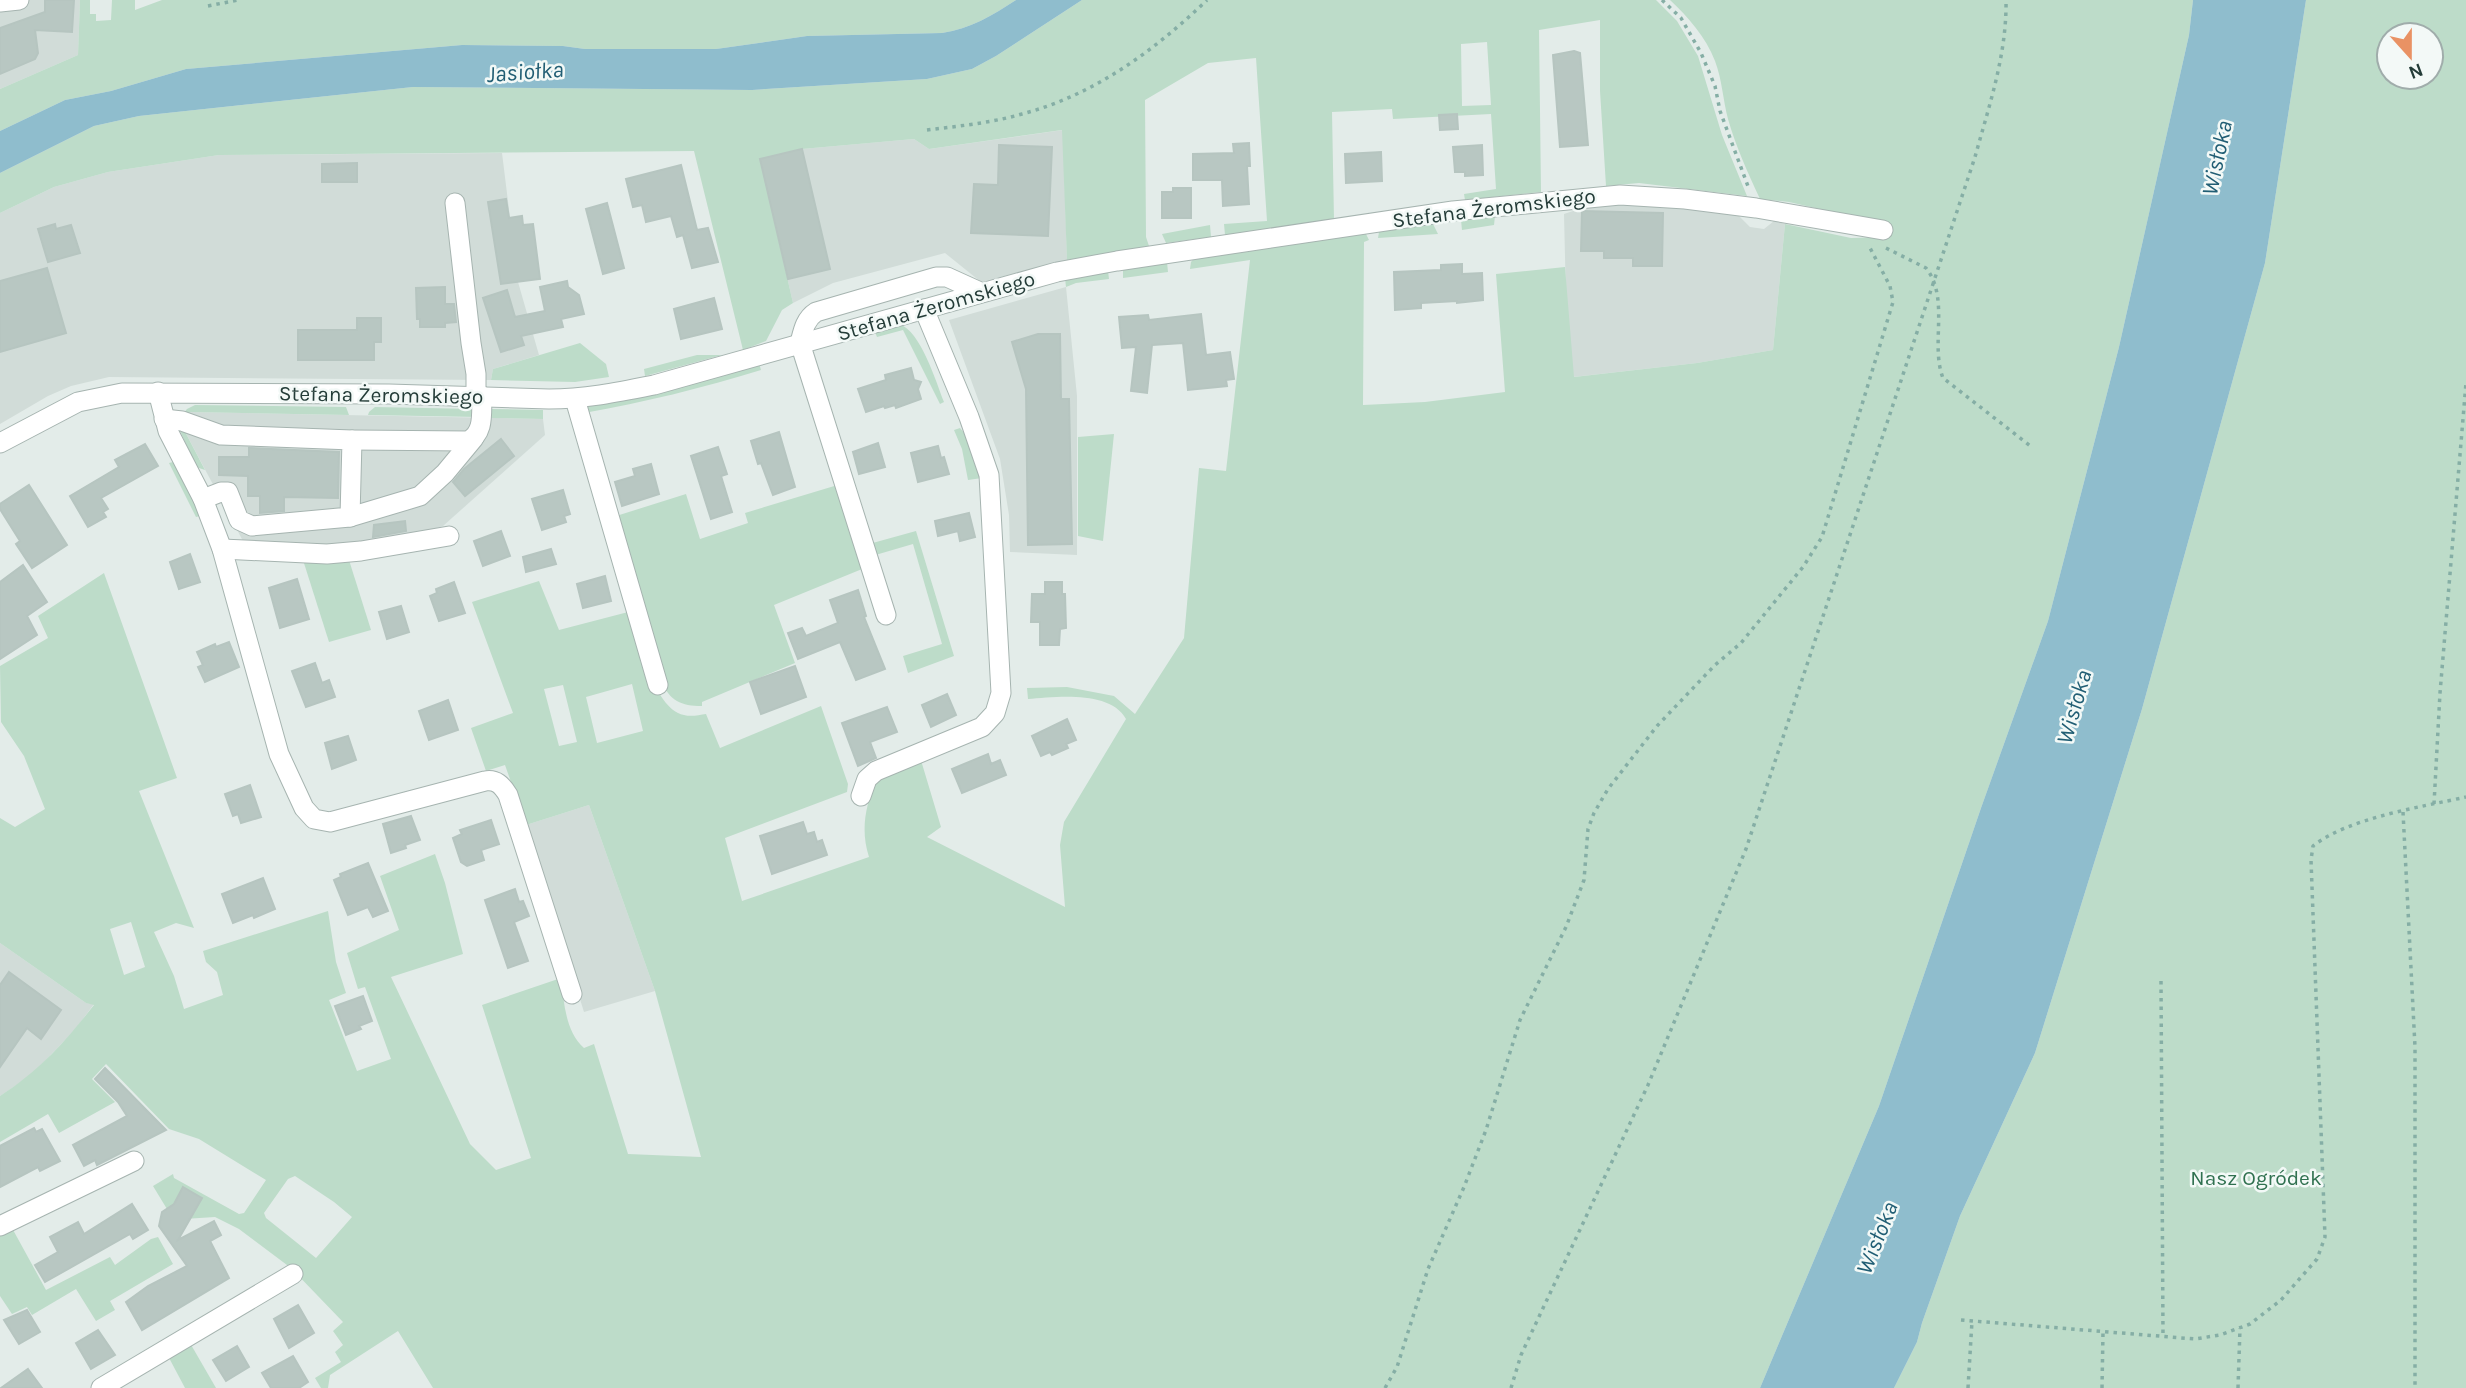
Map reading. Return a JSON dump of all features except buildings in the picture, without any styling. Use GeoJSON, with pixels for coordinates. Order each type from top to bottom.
{"type":"FeatureCollection","features":[{"type":"Feature","properties":{"kind":"street"},"geometry":{"type":"LineString","coordinates":[[0,2],[19,0]]}},
{"type":"Feature","properties":{"kind":"street","name":"Stefana Żeromskiego"},"geometry":{"type":"LineString","coordinates":[[0,443],[78,402],[122,393],[575,399],[654,385],[981,292],[1100,263],[1466,209],[1628,194],[1685,198],[1870,227]]}},
{"type":"Feature","properties":{"kind":"street"},"geometry":{"type":"LineString","coordinates":[[203,499],[228,492],[239,520],[252,526],[350,517],[420,496],[438,481],[481,426],[455,203]]}},
{"type":"Feature","properties":{"kind":"street"},"geometry":{"type":"LineString","coordinates":[[886,615],[800,343],[803,329],[808,319],[816,312],[936,277],[947,277],[981,292]]}},
{"type":"Feature","properties":{"kind":"street"},"geometry":{"type":"LineString","coordinates":[[861,796],[867,779],[876,771],[982,727],[995,713],[1001,693],[989,475],[972,424],[924,309]]}},
{"type":"Feature","properties":{"kind":"street"},"geometry":{"type":"LineString","coordinates":[[158,392],[164,419],[203,499],[222,549],[279,754],[304,808],[314,819],[330,822],[485,780],[500,785],[508,795],[572,994]]}},
{"type":"Feature","properties":{"kind":"street"},"geometry":{"type":"LineString","coordinates":[[575,399],[658,685]]}},
{"type":"Feature","properties":{"kind":"street"},"geometry":{"type":"LineString","coordinates":[[164,419],[182,421],[221,435],[461,442],[474,438]]}},
{"type":"Feature","properties":{"kind":"street"},"geometry":{"type":"LineString","coordinates":[[350,517],[352,440]]}},
{"type":"Feature","properties":{"kind":"street"},"geometry":{"type":"LineString","coordinates":[[222,549],[327,554],[449,536]]}},
{"type":"Feature","properties":{"kind":"street"},"geometry":{"type":"LineString","coordinates":[[0,1226],[134,1161]]}},
{"type":"Feature","properties":{"kind":"street"},"geometry":{"type":"LineString","coordinates":[[101,1388],[293,1274]]}},
{"type":"Feature","properties":{"kind":"path"},"geometry":{"type":"LineString","coordinates":[[208,6],[237,0]]}},
{"type":"Feature","properties":{"kind":"path"},"geometry":{"type":"LineString","coordinates":[[927,130],[1021,115],[1080,93],[1108,79],[1147,52],[1207,0]]}},
{"type":"Feature","properties":{"kind":"path"},"geometry":{"type":"LineString","coordinates":[[1662,0],[1681,18],[1701,53],[1715,86],[1723,120],[1756,208]]}},
{"type":"Feature","properties":{"kind":"path"},"geometry":{"type":"LineString","coordinates":[[1511,1388],[1521,1356],[1648,1085],[1746,849],[1975,157],[1996,79],[2006,0]]}},
{"type":"Feature","properties":{"kind":"path"},"geometry":{"type":"LineString","coordinates":[[1870,227],[1870,235],[1877,242],[1926,268],[1934,285],[1943,378],[2033,448]]}},
{"type":"Feature","properties":{"kind":"path"},"geometry":{"type":"LineString","coordinates":[[1385,1388],[1397,1367],[1428,1269],[1486,1130],[1520,1020],[1561,937],[1584,880],[1588,829],[1594,814],[1608,789],[1657,726],[1715,665],[1741,643],[1803,567],[1822,537],[1893,302],[1870,227]]}},
{"type":"Feature","properties":{"kind":"path"},"geometry":{"type":"LineString","coordinates":[[2434,804],[2440,693],[2466,383]]}},
{"type":"Feature","properties":{"kind":"path"},"geometry":{"type":"LineString","coordinates":[[1961,1320],[2195,1339],[2220,1335],[2250,1324],[2281,1300],[2317,1259],[2325,1237],[2311,860],[2313,846],[2327,834],[2355,824],[2466,797]]}},
{"type":"Feature","properties":{"kind":"path"},"geometry":{"type":"LineString","coordinates":[[2403,812],[2415,1047],[2416,1388]]}},
{"type":"Feature","properties":{"kind":"path"},"geometry":{"type":"LineString","coordinates":[[2161,981],[2163,1336]]}},
{"type":"Feature","properties":{"kind":"path"},"geometry":{"type":"LineString","coordinates":[[1968,1388],[1972,1321]]}},
{"type":"Feature","properties":{"kind":"path"},"geometry":{"type":"LineString","coordinates":[[2238,1388],[2240,1328]]}},
{"type":"Feature","properties":{"kind":"path"},"geometry":{"type":"LineString","coordinates":[[2102,1388],[2104,1332]]}},
{"type":"Feature","properties":{"kind":"shaded area"},"geometry":{"type":"Polygon","coordinates":[[[0,0],[80,0],[78,55],[0,89],[0,0]]]}},
{"type":"Feature","properties":{"kind":"shaded area"},"geometry":{"type":"Polygon","coordinates":[[[1063,130],[1067,260],[981,282],[945,253],[833,283],[793,303],[760,159],[802,149],[914,139],[929,149],[1063,130]]]}},
{"type":"Feature","properties":{"kind":"shaded area"},"geometry":{"type":"Polygon","coordinates":[[[502,153],[518,282],[539,355],[493,369],[491,380],[109,377],[71,386],[0,424],[0,213],[54,187],[108,172],[219,155],[502,153]]]}},
{"type":"Feature","properties":{"kind":"shaded area"},"geometry":{"type":"Polygon","coordinates":[[[1649,203],[1739,216],[1750,227],[1764,229],[1774,221],[1785,224],[1773,350],[1697,363],[1573,377],[1566,299],[1564,214],[1588,206],[1649,203]]]}},
{"type":"Feature","properties":{"kind":"shaded area"},"geometry":{"type":"Polygon","coordinates":[[[1066,287],[1077,396],[1077,555],[1010,552],[1009,515],[1000,459],[949,320],[1066,287]]]}},
{"type":"Feature","properties":{"kind":"shaded area"},"geometry":{"type":"Polygon","coordinates":[[[190,412],[543,419],[545,435],[443,526],[388,542],[328,548],[243,541],[182,426],[190,412]]]}},
{"type":"Feature","properties":{"kind":"shaded area"},"geometry":{"type":"Polygon","coordinates":[[[589,805],[655,991],[584,1012],[526,825],[589,805]]]}},
{"type":"Feature","properties":{"kind":"shaded area"},"geometry":{"type":"Polygon","coordinates":[[[0,943],[86,1003],[94,1004],[74,1031],[30,1076],[0,1096],[0,943]]]}},
{"type":"Feature","properties":{"kind":"green space"},"geometry":{"type":"Polygon","coordinates":[[[80,0],[90,0],[90,14],[96,14],[96,21],[111,20],[112,0],[135,0],[135,10],[162,0],[1016,0],[972,25],[942,33],[807,36],[716,49],[462,45],[186,69],[111,91],[65,100],[0,131],[0,89],[78,55],[80,0]]]}},
{"type":"Feature","properties":{"kind":"green space"},"geometry":{"type":"Polygon","coordinates":[[[1082,0],[1656,0],[1677,21],[1698,56],[1722,135],[1747,196],[1639,183],[1606,186],[1600,91],[1600,20],[1539,30],[1541,192],[1465,200],[1464,194],[1496,189],[1491,114],[1393,119],[1392,109],[1332,112],[1334,220],[1225,235],[1224,224],[1267,221],[1256,58],[1208,63],[1145,100],[1146,237],[1149,246],[1067,260],[1062,130],[929,149],[914,139],[802,149],[760,159],[793,303],[782,310],[766,341],[743,350],[694,151],[219,155],[108,172],[54,187],[0,213],[0,173],[94,126],[139,116],[413,87],[752,90],[927,79],[972,69],[1082,0]],[[1487,42],[1461,44],[1462,106],[1491,105],[1487,42]]]}},
{"type":"Feature","properties":{"kind":"green space"},"geometry":{"type":"Polygon","coordinates":[[[1670,0],[2193,0],[2189,35],[2119,347],[2048,621],[1879,1106],[1760,1388],[433,1388],[398,1331],[330,1375],[328,1388],[321,1388],[315,1378],[341,1362],[335,1352],[343,1345],[333,1331],[343,1322],[291,1268],[239,1229],[215,1217],[184,1219],[170,1214],[153,1186],[173,1174],[174,1178],[239,1214],[244,1213],[266,1180],[199,1139],[169,1129],[106,1064],[92,1079],[115,1102],[59,1133],[48,1114],[0,1142],[0,1096],[51,1055],[94,1005],[86,1003],[0,943],[0,818],[15,827],[45,809],[24,756],[1,722],[0,666],[48,638],[38,616],[104,573],[177,778],[139,791],[194,928],[176,923],[154,932],[174,976],[184,1009],[223,995],[217,972],[206,962],[203,951],[328,911],[336,962],[346,993],[329,1000],[357,1071],[391,1059],[365,987],[358,989],[347,953],[399,930],[380,876],[435,854],[463,954],[391,977],[470,1144],[496,1170],[531,1158],[482,1005],[561,978],[569,1025],[584,1048],[594,1044],[628,1154],[701,1157],[655,991],[589,805],[526,825],[505,765],[486,771],[471,728],[513,713],[472,602],[539,581],[559,630],[632,611],[649,670],[664,700],[673,710],[684,715],[706,714],[720,748],[821,706],[848,784],[847,792],[725,838],[742,901],[869,857],[865,818],[876,779],[920,757],[941,827],[927,837],[1065,907],[1060,845],[1064,822],[1126,719],[1108,703],[1095,699],[1028,699],[1027,688],[1067,687],[1114,696],[1135,714],[1184,638],[1199,468],[1226,471],[1250,260],[1190,269],[1195,257],[1366,234],[1369,240],[1364,242],[1363,405],[1425,402],[1505,392],[1496,274],[1565,267],[1574,377],[1697,363],[1773,350],[1785,224],[1851,238],[1890,237],[1889,230],[1877,222],[1789,202],[1760,199],[1731,129],[1711,52],[1696,28],[1670,0]],[[632,684],[586,697],[597,743],[643,731],[632,684]],[[563,685],[544,689],[559,746],[577,742],[563,685]],[[131,922],[110,929],[124,975],[145,967],[131,922]],[[295,1176],[288,1179],[264,1213],[266,1218],[316,1258],[352,1217],[295,1176]]]}},
{"type":"Feature","properties":{"kind":"green space","name":"Nasz Ogródek"},"geometry":{"type":"Polygon","coordinates":[[[2306,0],[2466,0],[2466,1388],[1894,1388],[1917,1342],[1960,1216],[2035,1053],[2142,709],[2265,263],[2306,0]]]}},
{"type":"Feature","properties":{"kind":"green space"},"geometry":{"type":"Polygon","coordinates":[[[1495,216],[1494,225],[1462,230],[1461,220],[1495,216]]]}},
{"type":"Feature","properties":{"kind":"green space"},"geometry":{"type":"Polygon","coordinates":[[[1433,224],[1438,234],[1378,238],[1379,232],[1433,224]]]}},
{"type":"Feature","properties":{"kind":"green space"},"geometry":{"type":"Polygon","coordinates":[[[1210,225],[1211,237],[1166,243],[1162,234],[1210,225]]]}},
{"type":"Feature","properties":{"kind":"green space"},"geometry":{"type":"Polygon","coordinates":[[[1167,262],[1168,272],[1123,278],[1123,268],[1167,262]]]}},
{"type":"Feature","properties":{"kind":"green space"},"geometry":{"type":"Polygon","coordinates":[[[1108,271],[1109,279],[1076,283],[1066,287],[1065,278],[1108,271]]]}},
{"type":"Feature","properties":{"kind":"green space"},"geometry":{"type":"Polygon","coordinates":[[[899,324],[914,336],[921,346],[944,402],[940,404],[903,330],[877,337],[875,332],[899,324]]]}},
{"type":"Feature","properties":{"kind":"green space"},"geometry":{"type":"Polygon","coordinates":[[[580,343],[606,364],[609,377],[575,382],[491,380],[493,369],[580,343]]]}},
{"type":"Feature","properties":{"kind":"green space"},"geometry":{"type":"Polygon","coordinates":[[[697,355],[722,355],[645,376],[644,369],[697,355]]]}},
{"type":"Feature","properties":{"kind":"green space"},"geometry":{"type":"Polygon","coordinates":[[[759,363],[761,370],[739,377],[584,413],[586,403],[759,363]]]}},
{"type":"Feature","properties":{"kind":"green space"},"geometry":{"type":"Polygon","coordinates":[[[195,405],[346,407],[349,415],[190,412],[188,416],[181,416],[195,405]]]}},
{"type":"Feature","properties":{"kind":"green space"},"geometry":{"type":"Polygon","coordinates":[[[375,407],[476,409],[478,417],[368,415],[375,407]]]}},
{"type":"Feature","properties":{"kind":"green space"},"geometry":{"type":"Polygon","coordinates":[[[492,409],[543,410],[543,419],[491,418],[492,409]]]}},
{"type":"Feature","properties":{"kind":"green space"},"geometry":{"type":"Polygon","coordinates":[[[178,426],[182,426],[205,470],[196,467],[178,426]]]}},
{"type":"Feature","properties":{"kind":"green space"},"geometry":{"type":"Polygon","coordinates":[[[960,428],[965,434],[982,478],[968,480],[962,449],[954,430],[960,428]]]}},
{"type":"Feature","properties":{"kind":"green space"},"geometry":{"type":"Polygon","coordinates":[[[1114,434],[1103,541],[1078,536],[1078,437],[1114,434]]]}},
{"type":"Feature","properties":{"kind":"green space"},"geometry":{"type":"Polygon","coordinates":[[[173,462],[200,516],[196,517],[169,463],[173,462]]]}},
{"type":"Feature","properties":{"kind":"green space"},"geometry":{"type":"Polygon","coordinates":[[[841,484],[867,567],[774,605],[795,663],[702,702],[702,706],[688,705],[672,698],[661,681],[613,517],[686,494],[700,539],[748,523],[745,513],[841,484]]]}},
{"type":"Feature","properties":{"kind":"green space"},"geometry":{"type":"Polygon","coordinates":[[[916,531],[954,656],[908,673],[903,656],[942,644],[913,544],[872,556],[869,544],[916,531]]]}},
{"type":"Feature","properties":{"kind":"green space"},"geometry":{"type":"Polygon","coordinates":[[[303,560],[349,560],[371,630],[329,642],[303,560]]]}},
{"type":"Feature","properties":{"kind":"green space"},"geometry":{"type":"Polygon","coordinates":[[[12,1228],[46,1290],[110,1257],[115,1265],[151,1239],[158,1237],[173,1264],[110,1301],[115,1310],[96,1321],[76,1289],[32,1315],[27,1307],[12,1314],[0,1296],[0,1234],[12,1228]]]}},
{"type":"Feature","properties":{"kind":"green space"},"geometry":{"type":"Polygon","coordinates":[[[190,1343],[216,1388],[185,1388],[168,1356],[190,1343]]]}},
{"type":"Feature","properties":{"kind":"water","name":"Jasiołka"},"geometry":{"type":"Polygon","coordinates":[[[1016,0],[1082,0],[972,69],[927,79],[752,90],[413,87],[139,116],[94,126],[0,173],[0,131],[65,100],[111,91],[186,69],[462,45],[716,49],[807,36],[942,33],[972,25],[1016,0]]]}},
{"type":"Feature","properties":{"kind":"water","name":"Wisłoka"},"geometry":{"type":"Polygon","coordinates":[[[2193,0],[2306,0],[2265,263],[2142,709],[2035,1053],[1960,1216],[1917,1342],[1894,1388],[1760,1388],[1879,1106],[2048,621],[2119,347],[2189,35],[2193,0]]]}}]}
